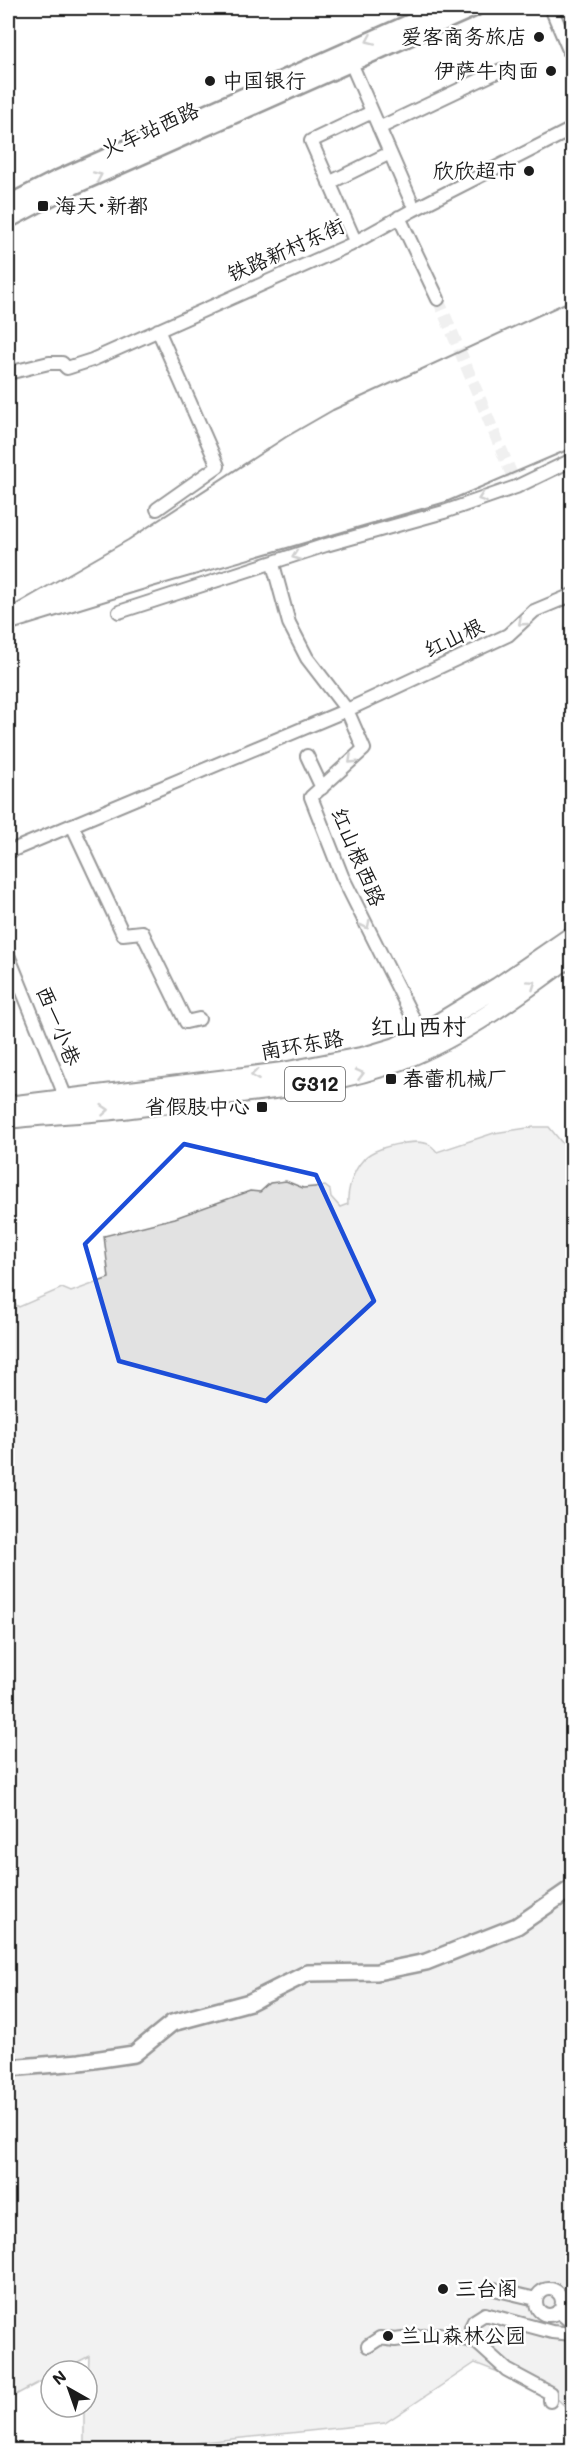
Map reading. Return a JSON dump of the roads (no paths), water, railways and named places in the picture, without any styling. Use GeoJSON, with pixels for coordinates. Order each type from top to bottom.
{"type":"FeatureCollection","features":[{"type":"Feature","properties":{"kind":"highway","name":"南环东路"},"geometry":{"type":"LineString","coordinates":[[8,1106],[20,1113],[69,1106],[329,1064],[396,1047],[498,987],[573,936]]}},
{"type":"Feature","properties":{"kind":"highway","name":"南环东路"},"geometry":{"type":"LineString","coordinates":[[69,1106],[138,1107],[331,1082],[370,1071],[404,1059],[451,1036],[500,1006],[573,955]]}},
{"type":"Feature","properties":{"kind":"highway"},"geometry":{"type":"LineString","coordinates":[[8,1101],[20,1113],[8,1126]]}},
{"type":"Feature","properties":{"kind":"main road","name":"火车站西路"},"geometry":{"type":"LineString","coordinates":[[9,212],[57,179],[443,8]]}},
{"type":"Feature","properties":{"kind":"main road","name":"火车站西路"},"geometry":{"type":"LineString","coordinates":[[9,212],[63,191],[476,8]]}},
{"type":"Feature","properties":{"kind":"main road"},"geometry":{"type":"LineString","coordinates":[[8,2068],[80,2062],[134,2054],[172,2023],[250,2002],[308,1973],[377,1972],[426,1962],[517,1926],[573,1888]]}},
{"type":"Feature","properties":{"kind":"street"},"geometry":{"type":"LineString","coordinates":[[551,8],[573,57]]}},
{"type":"Feature","properties":{"kind":"street"},"geometry":{"type":"LineString","coordinates":[[351,63],[411,201]]}},
{"type":"Feature","properties":{"kind":"street"},"geometry":{"type":"LineString","coordinates":[[379,128],[501,70]]}},
{"type":"Feature","properties":{"kind":"street"},"geometry":{"type":"LineString","coordinates":[[354,241],[311,141],[372,112]]}},
{"type":"Feature","properties":{"kind":"street","name":"铁路新村东街"},"geometry":{"type":"LineString","coordinates":[[8,373],[49,363],[62,363],[67,368],[158,330],[354,241],[573,129]]}},
{"type":"Feature","properties":{"kind":"street"},"geometry":{"type":"LineString","coordinates":[[329,183],[390,153]]}},
{"type":"Feature","properties":{"kind":"street"},"geometry":{"type":"LineString","coordinates":[[399,217],[438,299]]}},
{"type":"Feature","properties":{"kind":"street"},"geometry":{"type":"LineString","coordinates":[[157,508],[218,466],[158,330]]}},
{"type":"Feature","properties":{"kind":"street"},"geometry":{"type":"LineString","coordinates":[[119,612],[326,545],[444,512],[573,460]]}},
{"type":"Feature","properties":{"kind":"street"},"geometry":{"type":"LineString","coordinates":[[273,564],[289,623],[307,658],[347,710]]}},
{"type":"Feature","properties":{"kind":"street","name":"红山根"},"geometry":{"type":"LineString","coordinates":[[8,852],[347,710],[508,635],[534,612],[573,595]]}},
{"type":"Feature","properties":{"kind":"street","name":"红山根西路"},"geometry":{"type":"LineString","coordinates":[[347,710],[364,749],[311,797],[342,876],[421,1034]]}},
{"type":"Feature","properties":{"kind":"street"},"geometry":{"type":"LineString","coordinates":[[307,756],[322,788]]}},
{"type":"Feature","properties":{"kind":"street"},"geometry":{"type":"LineString","coordinates":[[72,825],[123,934],[142,932],[186,1022],[199,1019]]}},
{"type":"Feature","properties":{"kind":"street","name":"西一小巷"},"geometry":{"type":"LineString","coordinates":[[8,955],[69,1106]]}},
{"type":"Feature","properties":{"kind":"street"},"geometry":{"type":"LineString","coordinates":[[494,2289],[536,2299]]}},
{"type":"Feature","properties":{"kind":"street"},"geometry":{"type":"LineString","coordinates":[[543,2290],[554,2290],[562,2299],[558,2311],[551,2315],[542,2314],[537,2307],[536,2299],[543,2290]]}},
{"type":"Feature","properties":{"kind":"street"},"geometry":{"type":"LineString","coordinates":[[558,2311],[573,2323]]}},
{"type":"Feature","properties":{"kind":"street"},"geometry":{"type":"LineString","coordinates":[[550,2401],[550,2393],[507,2370],[476,2342],[471,2327],[474,2321],[485,2314],[552,2332],[573,2334]]}},
{"type":"Feature","properties":{"kind":"street"},"geometry":{"type":"LineString","coordinates":[[368,2346],[380,2338],[395,2340],[440,2334],[476,2342]]}},
{"type":"Feature","properties":{"kind":"tunnel"},"geometry":{"type":"LineString","coordinates":[[438,299],[514,480]]}},
{"type":"Feature","properties":{"kind":"railway"},"geometry":{"type":"LineString","coordinates":[[8,609],[128,540],[286,437],[333,410],[572,300]]}},
{"type":"Feature","properties":{"kind":"railway"},"geometry":{"type":"LineString","coordinates":[[8,631],[446,502],[572,448]]}},
{"type":"Feature","properties":{"kind":"place","name":"爱客商务旅店"},"geometry":{"type":"Point","coordinates":[539,37]}},
{"type":"Feature","properties":{"kind":"place","name":"伊萨牛肉面"},"geometry":{"type":"Point","coordinates":[551,71]}},
{"type":"Feature","properties":{"kind":"place","name":"中国银行"},"geometry":{"type":"Point","coordinates":[210,81]}},
{"type":"Feature","properties":{"kind":"place","name":"欣欣超市"},"geometry":{"type":"Point","coordinates":[529,171]}},
{"type":"Feature","properties":{"kind":"place","name":"海天·新都"},"geometry":{"type":"Point","coordinates":[43,206]}},
{"type":"Feature","properties":{"kind":"place","name":"春蕾机械厂"},"geometry":{"type":"Point","coordinates":[391,1079]}},
{"type":"Feature","properties":{"kind":"place","name":"省假肢中心"},"geometry":{"type":"Point","coordinates":[262,1107]}},
{"type":"Feature","properties":{"kind":"place","name":"三台阁"},"geometry":{"type":"Point","coordinates":[443,2289]}},
{"type":"Feature","properties":{"kind":"place","name":"兰山森林公园"},"geometry":{"type":"Point","coordinates":[388,2336]}},
{"type":"Feature","properties":{"kind":"district","name":"红山西村"},"geometry":{"type":"Point","coordinates":[418,1027]}}]}
